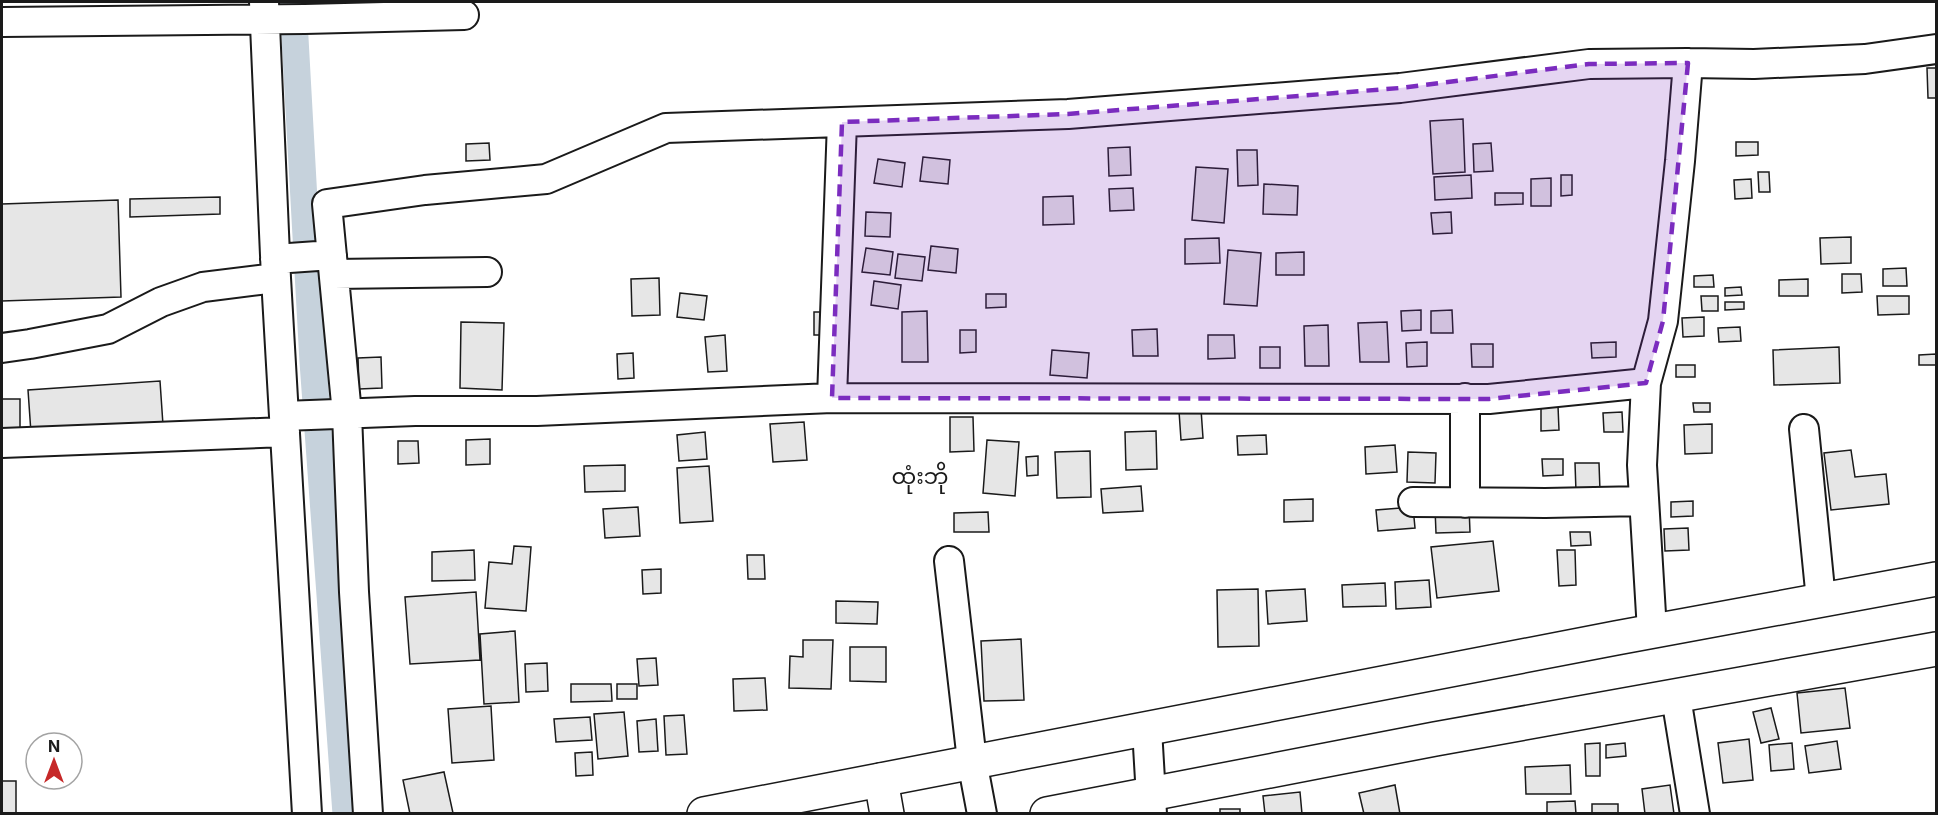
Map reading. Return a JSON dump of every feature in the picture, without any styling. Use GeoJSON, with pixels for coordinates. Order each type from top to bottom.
{"type":"FeatureCollection","features":[{"type":"Feature","properties":{"kind":"main road"},"geometry":{"type":"LineString","coordinates":[[705,813],[1652,631],[1936,579]]}},
{"type":"Feature","properties":{"kind":"main road"},"geometry":{"type":"LineString","coordinates":[[1047,813],[1152,803],[1412,743],[1936,649]]}},
{"type":"Feature","properties":{"kind":"main road"},"geometry":{"type":"LineString","coordinates":[[881,780],[887,813]]}},
{"type":"Feature","properties":{"kind":"street"},"geometry":{"type":"LineString","coordinates":[[268,13],[307,813]]}},
{"type":"Feature","properties":{"kind":"street"},"geometry":{"type":"LineString","coordinates":[[2,22],[268,13],[305,19],[464,15]]}},
{"type":"Feature","properties":{"kind":"street"},"geometry":{"type":"LineString","coordinates":[[368,813],[341,415],[327,262],[327,204],[425,190],[546,179],[666,128],[1068,114],[1400,88],[1589,64],[1754,64],[1865,59],[1936,49]]}},
{"type":"Feature","properties":{"kind":"street"},"geometry":{"type":"LineString","coordinates":[[1652,631],[1642,465],[1646,383],[1663,321],[1688,63]]}},
{"type":"Feature","properties":{"kind":"street"},"geometry":{"type":"LineString","coordinates":[[832,398],[842,122]]}},
{"type":"Feature","properties":{"kind":"street"},"geometry":{"type":"LineString","coordinates":[[2,348],[108,329],[161,302],[202,287],[279,265],[327,262],[487,272]]}},
{"type":"Feature","properties":{"kind":"street"},"geometry":{"type":"LineString","coordinates":[[2,443],[415,411],[557,410],[832,398],[1489,399],[1646,383]]}},
{"type":"Feature","properties":{"kind":"street"},"geometry":{"type":"LineString","coordinates":[[1465,398],[1465,503]]}},
{"type":"Feature","properties":{"kind":"street"},"geometry":{"type":"LineString","coordinates":[[1804,429],[1821,600]]}},
{"type":"Feature","properties":{"kind":"street"},"geometry":{"type":"LineString","coordinates":[[1413,502],[1644,501]]}},
{"type":"Feature","properties":{"kind":"street"},"geometry":{"type":"LineString","coordinates":[[949,561],[972,761],[982,813]]}},
{"type":"Feature","properties":{"kind":"street"},"geometry":{"type":"LineString","coordinates":[[1676,697],[1695,813]]}},
{"type":"Feature","properties":{"kind":"street"},"geometry":{"type":"LineString","coordinates":[[1147,729],[1152,803]]}},
{"type":"Feature","properties":{"kind":"highlighted area"},"geometry":{"type":"Polygon","coordinates":[[[1688,63],[1663,321],[1646,383],[1489,399],[832,398],[842,122],[1068,114],[1400,88],[1589,64],[1688,63]]]}},
{"type":"Feature","properties":{"kind":"building"},"geometry":{"type":"Polygon","coordinates":[[[1927,68],[1936,68],[1936,98],[1928,98],[1927,68]]]}},
{"type":"Feature","properties":{"kind":"building"},"geometry":{"type":"Polygon","coordinates":[[[1463,119],[1465,172],[1433,174],[1430,121],[1463,119]]]}},
{"type":"Feature","properties":{"kind":"building"},"geometry":{"type":"Polygon","coordinates":[[[1736,142],[1758,142],[1758,155],[1736,156],[1736,142]]]}},
{"type":"Feature","properties":{"kind":"building"},"geometry":{"type":"Polygon","coordinates":[[[489,143],[490,160],[466,161],[466,144],[489,143]]]}},
{"type":"Feature","properties":{"kind":"building"},"geometry":{"type":"Polygon","coordinates":[[[1491,143],[1493,171],[1474,172],[1473,144],[1491,143]]]}},
{"type":"Feature","properties":{"kind":"building"},"geometry":{"type":"Polygon","coordinates":[[[1130,147],[1131,175],[1109,176],[1108,148],[1130,147]]]}},
{"type":"Feature","properties":{"kind":"building"},"geometry":{"type":"Polygon","coordinates":[[[1237,150],[1257,150],[1258,185],[1238,186],[1237,150]]]}},
{"type":"Feature","properties":{"kind":"building"},"geometry":{"type":"Polygon","coordinates":[[[923,157],[950,160],[948,184],[920,181],[923,157]]]}},
{"type":"Feature","properties":{"kind":"building"},"geometry":{"type":"Polygon","coordinates":[[[878,159],[905,163],[902,187],[874,183],[878,159]]]}},
{"type":"Feature","properties":{"kind":"building"},"geometry":{"type":"Polygon","coordinates":[[[1196,167],[1228,169],[1224,223],[1192,220],[1196,167]]]}},
{"type":"Feature","properties":{"kind":"building"},"geometry":{"type":"Polygon","coordinates":[[[1758,172],[1769,172],[1770,192],[1759,192],[1758,172]]]}},
{"type":"Feature","properties":{"kind":"building"},"geometry":{"type":"Polygon","coordinates":[[[1471,175],[1472,198],[1435,200],[1434,177],[1471,175]]]}},
{"type":"Feature","properties":{"kind":"building"},"geometry":{"type":"Polygon","coordinates":[[[1561,175],[1572,175],[1572,195],[1561,196],[1561,175]]]}},
{"type":"Feature","properties":{"kind":"building"},"geometry":{"type":"Polygon","coordinates":[[[1551,178],[1551,206],[1531,206],[1531,179],[1551,178]]]}},
{"type":"Feature","properties":{"kind":"building"},"geometry":{"type":"Polygon","coordinates":[[[1751,179],[1752,198],[1735,199],[1734,180],[1751,179]]]}},
{"type":"Feature","properties":{"kind":"building"},"geometry":{"type":"Polygon","coordinates":[[[1264,184],[1298,186],[1297,215],[1263,214],[1264,184]]]}},
{"type":"Feature","properties":{"kind":"building"},"geometry":{"type":"Polygon","coordinates":[[[1133,188],[1134,210],[1110,211],[1109,189],[1133,188]]]}},
{"type":"Feature","properties":{"kind":"building"},"geometry":{"type":"Polygon","coordinates":[[[1495,193],[1523,193],[1523,204],[1495,205],[1495,193]]]}},
{"type":"Feature","properties":{"kind":"building"},"geometry":{"type":"Polygon","coordinates":[[[1073,196],[1074,224],[1043,225],[1043,197],[1073,196]]]}},
{"type":"Feature","properties":{"kind":"building"},"geometry":{"type":"Polygon","coordinates":[[[220,197],[220,214],[130,217],[130,199],[220,197]]]}},
{"type":"Feature","properties":{"kind":"building"},"geometry":{"type":"Polygon","coordinates":[[[118,200],[121,297],[2,301],[2,204],[118,200]]]}},
{"type":"Feature","properties":{"kind":"building"},"geometry":{"type":"Polygon","coordinates":[[[866,212],[891,213],[890,237],[865,236],[866,212]]]}},
{"type":"Feature","properties":{"kind":"building"},"geometry":{"type":"Polygon","coordinates":[[[1451,212],[1452,233],[1433,234],[1431,213],[1451,212]]]}},
{"type":"Feature","properties":{"kind":"building"},"geometry":{"type":"Polygon","coordinates":[[[1851,237],[1851,263],[1821,264],[1820,238],[1851,237]]]}},
{"type":"Feature","properties":{"kind":"building"},"geometry":{"type":"Polygon","coordinates":[[[1219,238],[1220,263],[1185,264],[1185,239],[1219,238]]]}},
{"type":"Feature","properties":{"kind":"building"},"geometry":{"type":"Polygon","coordinates":[[[931,246],[958,249],[956,273],[928,270],[931,246]]]}},
{"type":"Feature","properties":{"kind":"building"},"geometry":{"type":"Polygon","coordinates":[[[866,248],[893,252],[890,275],[862,272],[866,248]]]}},
{"type":"Feature","properties":{"kind":"building"},"geometry":{"type":"Polygon","coordinates":[[[1228,250],[1261,253],[1257,306],[1224,304],[1228,250]]]}},
{"type":"Feature","properties":{"kind":"building"},"geometry":{"type":"Polygon","coordinates":[[[1304,252],[1304,275],[1276,275],[1276,253],[1304,252]]]}},
{"type":"Feature","properties":{"kind":"building"},"geometry":{"type":"Polygon","coordinates":[[[898,254],[925,257],[922,281],[895,278],[898,254]]]}},
{"type":"Feature","properties":{"kind":"building"},"geometry":{"type":"Polygon","coordinates":[[[1906,268],[1907,286],[1883,286],[1883,269],[1906,268]]]}},
{"type":"Feature","properties":{"kind":"building"},"geometry":{"type":"Polygon","coordinates":[[[1842,274],[1861,274],[1862,292],[1842,293],[1842,274]]]}},
{"type":"Feature","properties":{"kind":"building"},"geometry":{"type":"Polygon","coordinates":[[[1713,275],[1714,287],[1694,287],[1694,276],[1713,275]]]}},
{"type":"Feature","properties":{"kind":"building"},"geometry":{"type":"Polygon","coordinates":[[[659,278],[660,315],[632,316],[631,279],[659,278]]]}},
{"type":"Feature","properties":{"kind":"building"},"geometry":{"type":"Polygon","coordinates":[[[1808,279],[1808,296],[1779,296],[1779,280],[1808,279]]]}},
{"type":"Feature","properties":{"kind":"building"},"geometry":{"type":"Polygon","coordinates":[[[874,281],[901,285],[898,309],[871,305],[874,281]]]}},
{"type":"Feature","properties":{"kind":"building"},"geometry":{"type":"Polygon","coordinates":[[[1741,287],[1742,295],[1725,296],[1725,288],[1741,287]]]}},
{"type":"Feature","properties":{"kind":"building"},"geometry":{"type":"Polygon","coordinates":[[[680,293],[707,296],[704,320],[677,317],[680,293]]]}},
{"type":"Feature","properties":{"kind":"building"},"geometry":{"type":"Polygon","coordinates":[[[986,294],[1006,294],[1006,307],[986,308],[986,294]]]}},
{"type":"Feature","properties":{"kind":"building"},"geometry":{"type":"Polygon","coordinates":[[[1701,296],[1718,296],[1718,311],[1702,311],[1701,296]]]}},
{"type":"Feature","properties":{"kind":"building"},"geometry":{"type":"Polygon","coordinates":[[[1877,296],[1909,296],[1909,314],[1878,315],[1877,296]]]}},
{"type":"Feature","properties":{"kind":"building"},"geometry":{"type":"Polygon","coordinates":[[[1725,302],[1744,302],[1744,309],[1725,310],[1725,302]]]}},
{"type":"Feature","properties":{"kind":"building"},"geometry":{"type":"Polygon","coordinates":[[[1421,310],[1421,330],[1402,331],[1401,311],[1421,310]]]}},
{"type":"Feature","properties":{"kind":"building"},"geometry":{"type":"Polygon","coordinates":[[[1452,310],[1453,333],[1431,333],[1431,311],[1452,310]]]}},
{"type":"Feature","properties":{"kind":"building"},"geometry":{"type":"Polygon","coordinates":[[[927,311],[928,362],[902,362],[902,312],[927,311]]]}},
{"type":"Feature","properties":{"kind":"building"},"geometry":{"type":"Polygon","coordinates":[[[814,312],[832,312],[831,335],[814,335],[814,312]]]}},
{"type":"Feature","properties":{"kind":"building"},"geometry":{"type":"Polygon","coordinates":[[[1704,317],[1704,336],[1683,337],[1682,318],[1704,317]]]}},
{"type":"Feature","properties":{"kind":"building"},"geometry":{"type":"Polygon","coordinates":[[[461,322],[504,323],[502,390],[460,388],[461,322]]]}},
{"type":"Feature","properties":{"kind":"building"},"geometry":{"type":"Polygon","coordinates":[[[1387,322],[1389,362],[1360,362],[1358,323],[1387,322]]]}},
{"type":"Feature","properties":{"kind":"building"},"geometry":{"type":"Polygon","coordinates":[[[1328,325],[1329,366],[1305,366],[1304,326],[1328,325]]]}},
{"type":"Feature","properties":{"kind":"building"},"geometry":{"type":"Polygon","coordinates":[[[1740,327],[1741,341],[1719,342],[1718,328],[1740,327]]]}},
{"type":"Feature","properties":{"kind":"building"},"geometry":{"type":"Polygon","coordinates":[[[1157,329],[1158,356],[1133,356],[1132,330],[1157,329]]]}},
{"type":"Feature","properties":{"kind":"building"},"geometry":{"type":"Polygon","coordinates":[[[960,330],[976,330],[976,352],[960,353],[960,330]]]}},
{"type":"Feature","properties":{"kind":"building"},"geometry":{"type":"Polygon","coordinates":[[[725,335],[727,371],[708,372],[705,337],[725,335]]]}},
{"type":"Feature","properties":{"kind":"building"},"geometry":{"type":"Polygon","coordinates":[[[1208,335],[1234,335],[1235,358],[1208,359],[1208,335]]]}},
{"type":"Feature","properties":{"kind":"building"},"geometry":{"type":"Polygon","coordinates":[[[1427,342],[1427,366],[1407,367],[1406,343],[1427,342]]]}},
{"type":"Feature","properties":{"kind":"building"},"geometry":{"type":"Polygon","coordinates":[[[1616,342],[1616,357],[1592,358],[1591,343],[1616,342]]]}},
{"type":"Feature","properties":{"kind":"building"},"geometry":{"type":"Polygon","coordinates":[[[1471,344],[1493,344],[1493,367],[1472,367],[1471,344]]]}},
{"type":"Feature","properties":{"kind":"building"},"geometry":{"type":"Polygon","coordinates":[[[1260,347],[1280,347],[1280,368],[1260,368],[1260,347]]]}},
{"type":"Feature","properties":{"kind":"building"},"geometry":{"type":"Polygon","coordinates":[[[1839,347],[1840,383],[1774,385],[1773,350],[1839,347]]]}},
{"type":"Feature","properties":{"kind":"building"},"geometry":{"type":"Polygon","coordinates":[[[1052,350],[1089,353],[1087,378],[1050,375],[1052,350]]]}},
{"type":"Feature","properties":{"kind":"building"},"geometry":{"type":"Polygon","coordinates":[[[633,353],[634,378],[618,379],[617,354],[633,353]]]}},
{"type":"Feature","properties":{"kind":"building"},"geometry":{"type":"Polygon","coordinates":[[[1936,354],[1936,365],[1919,365],[1919,355],[1936,354]]]}},
{"type":"Feature","properties":{"kind":"building"},"geometry":{"type":"Polygon","coordinates":[[[381,357],[382,388],[359,389],[358,358],[381,357]]]}},
{"type":"Feature","properties":{"kind":"building"},"geometry":{"type":"Polygon","coordinates":[[[1676,365],[1695,365],[1695,377],[1676,377],[1676,365]]]}},
{"type":"Feature","properties":{"kind":"building"},"geometry":{"type":"Polygon","coordinates":[[[160,381],[163,425],[31,433],[28,390],[160,381]]]}},
{"type":"Feature","properties":{"kind":"building"},"geometry":{"type":"Polygon","coordinates":[[[2,399],[20,399],[20,432],[2,432],[2,399]]]}},
{"type":"Feature","properties":{"kind":"building"},"geometry":{"type":"Polygon","coordinates":[[[1693,403],[1710,403],[1710,412],[1694,412],[1693,403]]]}},
{"type":"Feature","properties":{"kind":"building"},"geometry":{"type":"Polygon","coordinates":[[[1541,406],[1558,406],[1559,430],[1541,431],[1541,406]]]}},
{"type":"Feature","properties":{"kind":"building"},"geometry":{"type":"Polygon","coordinates":[[[1201,409],[1203,438],[1181,440],[1179,411],[1201,409]]]}},
{"type":"Feature","properties":{"kind":"building"},"geometry":{"type":"Polygon","coordinates":[[[1622,412],[1623,432],[1604,432],[1603,413],[1622,412]]]}},
{"type":"Feature","properties":{"kind":"building"},"geometry":{"type":"Polygon","coordinates":[[[950,417],[973,417],[974,451],[950,452],[950,417]]]}},
{"type":"Feature","properties":{"kind":"building"},"geometry":{"type":"Polygon","coordinates":[[[804,422],[807,460],[773,462],[770,424],[804,422]]]}},
{"type":"Feature","properties":{"kind":"building"},"geometry":{"type":"Polygon","coordinates":[[[1712,424],[1712,453],[1685,454],[1684,425],[1712,424]]]}},
{"type":"Feature","properties":{"kind":"building"},"geometry":{"type":"Polygon","coordinates":[[[1156,431],[1157,469],[1126,470],[1125,432],[1156,431]]]}},
{"type":"Feature","properties":{"kind":"building"},"geometry":{"type":"Polygon","coordinates":[[[705,432],[707,459],[679,461],[677,435],[705,432]]]}},
{"type":"Feature","properties":{"kind":"building"},"geometry":{"type":"Polygon","coordinates":[[[1266,435],[1267,454],[1238,455],[1237,436],[1266,435]]]}},
{"type":"Feature","properties":{"kind":"building"},"geometry":{"type":"Polygon","coordinates":[[[490,439],[490,464],[466,465],[466,440],[490,439]]]}},
{"type":"Feature","properties":{"kind":"building"},"geometry":{"type":"Polygon","coordinates":[[[987,440],[1019,442],[1015,496],[983,493],[987,440]]]}},
{"type":"Feature","properties":{"kind":"building"},"geometry":{"type":"Polygon","coordinates":[[[398,441],[418,441],[419,463],[398,464],[398,441]]]}},
{"type":"Feature","properties":{"kind":"building"},"geometry":{"type":"Polygon","coordinates":[[[1395,445],[1397,472],[1366,474],[1365,447],[1395,445]]]}},
{"type":"Feature","properties":{"kind":"building"},"geometry":{"type":"Polygon","coordinates":[[[1851,450],[1855,477],[1886,474],[1889,504],[1831,510],[1824,453],[1851,450]]]}},
{"type":"Feature","properties":{"kind":"building"},"geometry":{"type":"Polygon","coordinates":[[[1090,451],[1091,497],[1057,498],[1055,452],[1090,451]]]}},
{"type":"Feature","properties":{"kind":"building"},"geometry":{"type":"Polygon","coordinates":[[[1408,452],[1436,453],[1435,483],[1407,482],[1408,452]]]}},
{"type":"Feature","properties":{"kind":"building"},"geometry":{"type":"Polygon","coordinates":[[[1038,456],[1038,475],[1027,476],[1026,457],[1038,456]]]}},
{"type":"Feature","properties":{"kind":"building"},"geometry":{"type":"Polygon","coordinates":[[[1542,459],[1563,459],[1563,475],[1543,476],[1542,459]]]}},
{"type":"Feature","properties":{"kind":"building"},"geometry":{"type":"Polygon","coordinates":[[[1575,463],[1599,463],[1600,491],[1576,492],[1575,463]]]}},
{"type":"Feature","properties":{"kind":"building"},"geometry":{"type":"Polygon","coordinates":[[[625,465],[625,491],[585,492],[584,466],[625,465]]]}},
{"type":"Feature","properties":{"kind":"building"},"geometry":{"type":"Polygon","coordinates":[[[709,466],[713,521],[680,523],[677,468],[709,466]]]}},
{"type":"Feature","properties":{"kind":"building"},"geometry":{"type":"Polygon","coordinates":[[[1141,486],[1143,511],[1103,513],[1101,489],[1141,486]]]}},
{"type":"Feature","properties":{"kind":"building"},"geometry":{"type":"Polygon","coordinates":[[[1313,499],[1313,521],[1284,522],[1284,500],[1313,499]]]}},
{"type":"Feature","properties":{"kind":"building"},"geometry":{"type":"Polygon","coordinates":[[[1693,501],[1693,516],[1671,517],[1671,502],[1693,501]]]}},
{"type":"Feature","properties":{"kind":"building"},"geometry":{"type":"Polygon","coordinates":[[[638,507],[640,536],[605,538],[603,509],[638,507]]]}},
{"type":"Feature","properties":{"kind":"building"},"geometry":{"type":"Polygon","coordinates":[[[1413,507],[1415,528],[1378,531],[1376,510],[1413,507]]]}},
{"type":"Feature","properties":{"kind":"building"},"geometry":{"type":"Polygon","coordinates":[[[1469,507],[1470,532],[1436,533],[1435,508],[1469,507]]]}},
{"type":"Feature","properties":{"kind":"building"},"geometry":{"type":"Polygon","coordinates":[[[988,512],[989,532],[954,532],[954,513],[988,512]]]}},
{"type":"Feature","properties":{"kind":"building"},"geometry":{"type":"Polygon","coordinates":[[[1688,528],[1689,550],[1665,551],[1664,529],[1688,528]]]}},
{"type":"Feature","properties":{"kind":"building"},"geometry":{"type":"Polygon","coordinates":[[[1570,532],[1590,532],[1591,545],[1571,546],[1570,532]]]}},
{"type":"Feature","properties":{"kind":"building"},"geometry":{"type":"Polygon","coordinates":[[[1493,541],[1499,591],[1437,598],[1431,547],[1493,541]]]}},
{"type":"Feature","properties":{"kind":"building"},"geometry":{"type":"Polygon","coordinates":[[[514,546],[531,547],[526,611],[485,608],[489,562],[512,564],[514,546]]]}},
{"type":"Feature","properties":{"kind":"building"},"geometry":{"type":"Polygon","coordinates":[[[474,550],[475,580],[432,581],[432,552],[474,550]]]}},
{"type":"Feature","properties":{"kind":"building"},"geometry":{"type":"Polygon","coordinates":[[[1557,550],[1575,550],[1576,585],[1559,586],[1557,550]]]}},
{"type":"Feature","properties":{"kind":"building"},"geometry":{"type":"Polygon","coordinates":[[[747,555],[764,555],[765,579],[748,579],[747,555]]]}},
{"type":"Feature","properties":{"kind":"building"},"geometry":{"type":"Polygon","coordinates":[[[661,569],[661,593],[643,594],[642,570],[661,569]]]}},
{"type":"Feature","properties":{"kind":"building"},"geometry":{"type":"Polygon","coordinates":[[[1429,580],[1431,607],[1396,609],[1395,582],[1429,580]]]}},
{"type":"Feature","properties":{"kind":"building"},"geometry":{"type":"Polygon","coordinates":[[[1385,583],[1386,606],[1343,607],[1342,585],[1385,583]]]}},
{"type":"Feature","properties":{"kind":"building"},"geometry":{"type":"Polygon","coordinates":[[[1258,589],[1259,646],[1218,647],[1217,590],[1258,589]]]}},
{"type":"Feature","properties":{"kind":"building"},"geometry":{"type":"Polygon","coordinates":[[[1305,589],[1307,621],[1268,624],[1266,591],[1305,589]]]}},
{"type":"Feature","properties":{"kind":"building"},"geometry":{"type":"Polygon","coordinates":[[[476,592],[480,660],[410,664],[405,597],[476,592]]]}},
{"type":"Feature","properties":{"kind":"building"},"geometry":{"type":"Polygon","coordinates":[[[836,601],[878,602],[877,624],[836,623],[836,601]]]}},
{"type":"Feature","properties":{"kind":"building"},"geometry":{"type":"Polygon","coordinates":[[[515,631],[519,702],[484,704],[480,634],[515,631]]]}},
{"type":"Feature","properties":{"kind":"building"},"geometry":{"type":"Polygon","coordinates":[[[1021,639],[1024,700],[984,701],[981,641],[1021,639]]]}},
{"type":"Feature","properties":{"kind":"building"},"geometry":{"type":"Polygon","coordinates":[[[803,640],[833,640],[831,689],[789,688],[790,656],[803,657],[803,640]]]}},
{"type":"Feature","properties":{"kind":"building"},"geometry":{"type":"Polygon","coordinates":[[[850,647],[886,647],[886,682],[850,681],[850,647]]]}},
{"type":"Feature","properties":{"kind":"building"},"geometry":{"type":"Polygon","coordinates":[[[656,658],[658,685],[639,686],[637,659],[656,658]]]}},
{"type":"Feature","properties":{"kind":"building"},"geometry":{"type":"Polygon","coordinates":[[[547,663],[548,691],[526,692],[525,664],[547,663]]]}},
{"type":"Feature","properties":{"kind":"building"},"geometry":{"type":"Polygon","coordinates":[[[765,678],[767,710],[734,711],[733,679],[765,678]]]}},
{"type":"Feature","properties":{"kind":"building"},"geometry":{"type":"Polygon","coordinates":[[[571,684],[611,684],[612,701],[571,702],[571,684]]]}},
{"type":"Feature","properties":{"kind":"building"},"geometry":{"type":"Polygon","coordinates":[[[617,684],[637,684],[637,699],[617,699],[617,684]]]}},
{"type":"Feature","properties":{"kind":"building"},"geometry":{"type":"Polygon","coordinates":[[[1845,688],[1850,728],[1801,733],[1797,693],[1845,688]]]}},
{"type":"Feature","properties":{"kind":"building"},"geometry":{"type":"Polygon","coordinates":[[[491,706],[494,760],[452,763],[448,709],[491,706]]]}},
{"type":"Feature","properties":{"kind":"building"},"geometry":{"type":"Polygon","coordinates":[[[1771,708],[1779,739],[1761,743],[1753,712],[1771,708]]]}},
{"type":"Feature","properties":{"kind":"building"},"geometry":{"type":"Polygon","coordinates":[[[624,712],[628,756],[598,759],[594,714],[624,712]]]}},
{"type":"Feature","properties":{"kind":"building"},"geometry":{"type":"Polygon","coordinates":[[[684,715],[687,754],[666,755],[664,716],[684,715]]]}},
{"type":"Feature","properties":{"kind":"building"},"geometry":{"type":"Polygon","coordinates":[[[590,717],[592,740],[556,742],[554,719],[590,717]]]}},
{"type":"Feature","properties":{"kind":"building"},"geometry":{"type":"Polygon","coordinates":[[[656,719],[658,751],[639,752],[637,721],[656,719]]]}},
{"type":"Feature","properties":{"kind":"building"},"geometry":{"type":"Polygon","coordinates":[[[1749,739],[1753,780],[1723,783],[1718,743],[1749,739]]]}},
{"type":"Feature","properties":{"kind":"building"},"geometry":{"type":"Polygon","coordinates":[[[1837,741],[1841,769],[1809,773],[1805,746],[1837,741]]]}},
{"type":"Feature","properties":{"kind":"building"},"geometry":{"type":"Polygon","coordinates":[[[1600,743],[1600,776],[1586,776],[1585,744],[1600,743]]]}},
{"type":"Feature","properties":{"kind":"building"},"geometry":{"type":"Polygon","coordinates":[[[1625,743],[1626,756],[1606,758],[1606,745],[1625,743]]]}},
{"type":"Feature","properties":{"kind":"building"},"geometry":{"type":"Polygon","coordinates":[[[1792,743],[1794,769],[1771,771],[1769,745],[1792,743]]]}},
{"type":"Feature","properties":{"kind":"building"},"geometry":{"type":"Polygon","coordinates":[[[592,752],[593,775],[576,776],[575,753],[592,752]]]}},
{"type":"Feature","properties":{"kind":"building"},"geometry":{"type":"Polygon","coordinates":[[[1570,765],[1571,794],[1526,794],[1525,767],[1570,765]]]}},
{"type":"Feature","properties":{"kind":"building"},"geometry":{"type":"Polygon","coordinates":[[[444,772],[453,813],[410,814],[403,780],[444,772]]]}},
{"type":"Feature","properties":{"kind":"building"},"geometry":{"type":"Polygon","coordinates":[[[2,781],[16,781],[16,814],[2,814],[2,781]]]}},
{"type":"Feature","properties":{"kind":"building"},"geometry":{"type":"Polygon","coordinates":[[[1395,785],[1400,814],[1364,814],[1359,793],[1395,785]]]}},
{"type":"Feature","properties":{"kind":"building"},"geometry":{"type":"Polygon","coordinates":[[[1670,785],[1674,814],[1645,814],[1642,789],[1670,785]]]}},
{"type":"Feature","properties":{"kind":"building"},"geometry":{"type":"Polygon","coordinates":[[[1300,792],[1302,814],[1265,814],[1263,796],[1300,792]]]}},
{"type":"Feature","properties":{"kind":"building"},"geometry":{"type":"Polygon","coordinates":[[[1575,801],[1576,814],[1547,814],[1547,802],[1575,801]]]}},
{"type":"Feature","properties":{"kind":"building"},"geometry":{"type":"Polygon","coordinates":[[[1592,804],[1618,804],[1618,814],[1592,814],[1592,804]]]}},
{"type":"Feature","properties":{"kind":"building"},"geometry":{"type":"Polygon","coordinates":[[[1220,809],[1240,809],[1240,814],[1220,814],[1220,809]]]}},
{"type":"Feature","properties":{"kind":"waterway"},"geometry":{"type":"LineString","coordinates":[[293,2],[313,362],[346,814]]}},
{"type":"Feature","properties":{"kind":"district","name":"ထုံးဘို"},"geometry":{"type":"Point","coordinates":[920,476]}}]}
